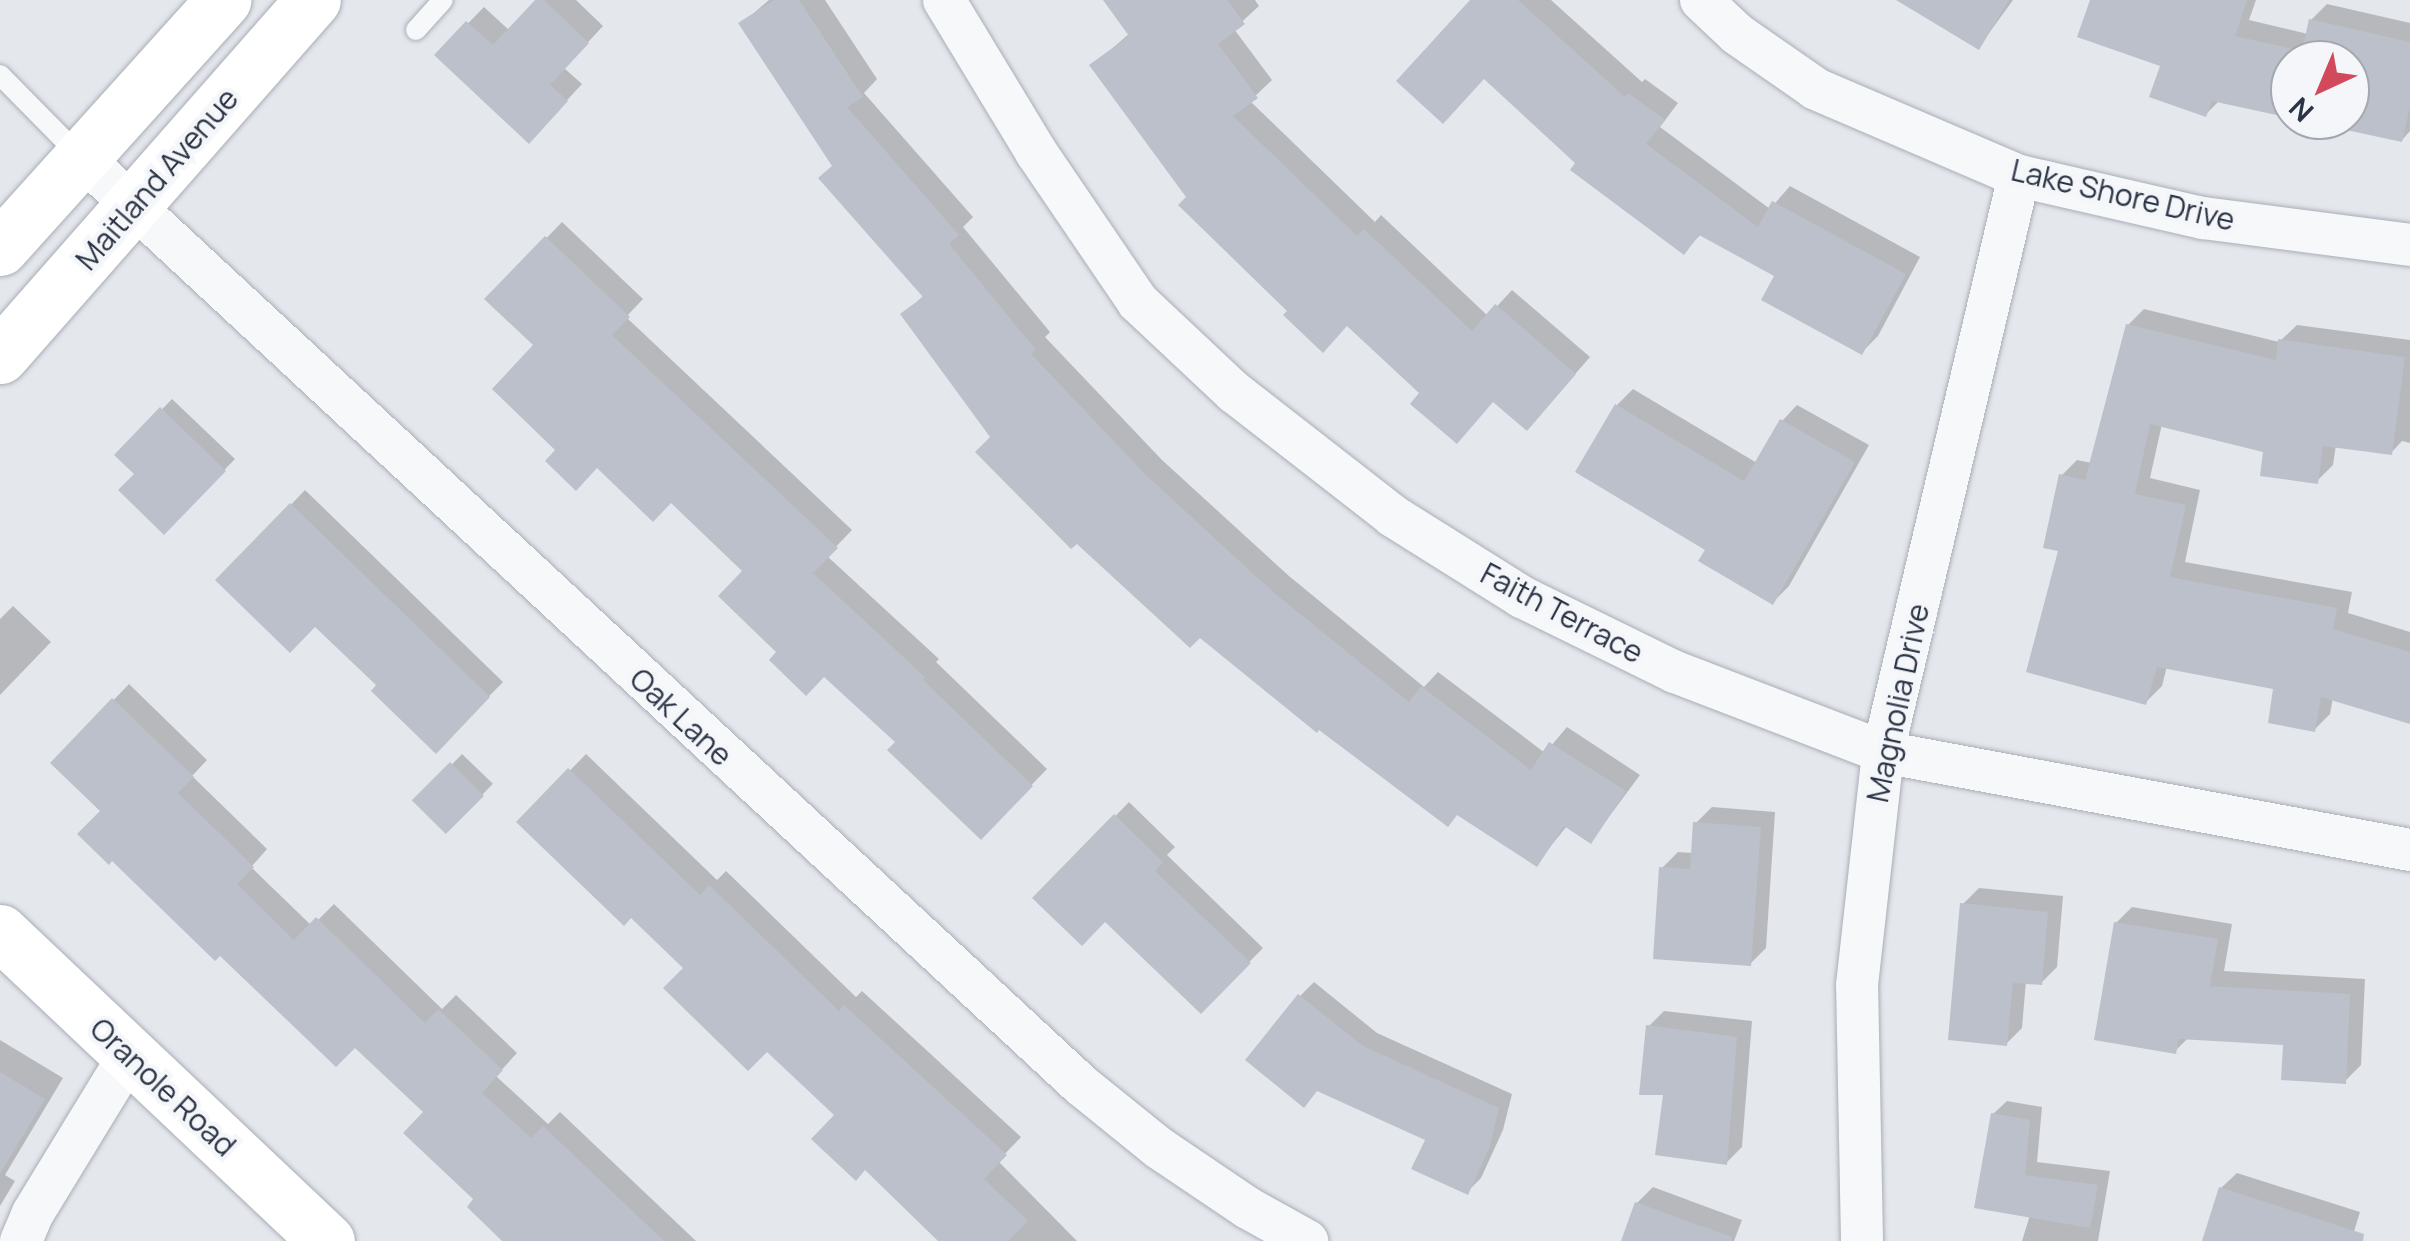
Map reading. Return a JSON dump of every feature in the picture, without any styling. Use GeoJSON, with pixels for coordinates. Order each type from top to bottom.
{"type":"FeatureCollection","features":[{"type":"Feature","properties":{"kind":"main road"},"geometry":{"type":"LineString","coordinates":[[0,248],[224,0]]}},
{"type":"Feature","properties":{"kind":"main road","name":"Maitland Avenue"},"geometry":{"type":"LineString","coordinates":[[0,356],[136,206],[312,0]]}},
{"type":"Feature","properties":{"kind":"main road","name":"Oranole Road"},"geometry":{"type":"LineString","coordinates":[[0,932],[327,1241]]}},
{"type":"Feature","properties":{"kind":"street","name":"Faith Terrace"},"geometry":{"type":"LineString","coordinates":[[944,0],[1036,152],[1138,302],[1234,392],[1394,516],[1522,597],[1675,672],[1883,752],[2410,850]]}},
{"type":"Feature","properties":{"kind":"street","name":"Lake Shore Drive"},"geometry":{"type":"LineString","coordinates":[[1701,0],[1737,34],[1816,88],[2019,176],[2203,218],[2410,245]]}},
{"type":"Feature","properties":{"kind":"street","name":"Oak Lane"},"geometry":{"type":"LineString","coordinates":[[82,158],[1067,1073],[1159,1148],[1248,1208],[1307,1241]]}},
{"type":"Feature","properties":{"kind":"street","name":"Magnolia Drive"},"geometry":{"type":"LineString","coordinates":[[1862,1241],[1857,984],[1883,752],[2019,176]]}},
{"type":"Feature","properties":{"kind":"street"},"geometry":{"type":"LineString","coordinates":[[20,1241],[32,1213],[129,1056]]}},
{"type":"Feature","properties":{"kind":"lane"},"geometry":{"type":"LineString","coordinates":[[416,30],[443,0]]}},
{"type":"Feature","properties":{"kind":"lane"},"geometry":{"type":"LineString","coordinates":[[2,82],[82,158]]}},
{"type":"Feature","properties":{"kind":"building"},"geometry":{"type":"Polygon","coordinates":[[[535,0],[544,0],[589,43],[550,85],[568,101],[529,144],[434,55],[466,21],[493,45],[535,0]]]}},
{"type":"Feature","properties":{"kind":"building"},"geometry":{"type":"Polygon","coordinates":[[[774,0],[799,0],[863,97],[847,107],[959,235],[949,244],[1036,350],[1031,354],[1146,475],[1273,592],[1409,702],[1421,686],[1531,770],[1549,742],[1626,791],[1591,844],[1564,826],[1537,867],[1457,815],[1448,827],[1319,730],[1317,733],[1200,638],[1190,648],[1077,544],[1071,549],[975,452],[990,437],[900,314],[923,297],[818,178],[832,166],[738,23],[774,0]]]}},
{"type":"Feature","properties":{"kind":"building"},"geometry":{"type":"Polygon","coordinates":[[[1103,0],[1227,0],[1245,24],[1218,44],[1258,98],[1233,116],[1357,236],[1364,229],[1472,331],[1495,304],[1576,374],[1527,431],[1493,402],[1457,444],[1410,404],[1419,393],[1347,326],[1323,353],[1283,315],[1287,311],[1178,205],[1186,197],[1089,65],[1129,36],[1103,0]]]}},
{"type":"Feature","properties":{"kind":"building"},"geometry":{"type":"Polygon","coordinates":[[[1470,0],[1518,0],[1625,97],[1628,93],[1665,120],[1646,144],[1758,227],[1772,201],[1906,274],[1862,355],[1761,300],[1774,276],[1699,235],[1684,255],[1570,170],[1575,163],[1484,79],[1443,124],[1396,81],[1470,0]]]}},
{"type":"Feature","properties":{"kind":"building"},"geometry":{"type":"Polygon","coordinates":[[[1896,0],[2009,0],[1979,50],[1896,0]]]}},
{"type":"Feature","properties":{"kind":"building"},"geometry":{"type":"Polygon","coordinates":[[[2090,0],[2247,0],[2235,36],[2270,44],[2270,114],[2212,101],[2206,117],[2149,97],[2160,66],[2077,37],[2090,0]]]}},
{"type":"Feature","properties":{"kind":"building"},"geometry":{"type":"Polygon","coordinates":[[[2309,19],[2410,42],[2410,107],[2402,142],[2370,135],[2370,40],[2304,40],[2309,19]]]}},
{"type":"Feature","properties":{"kind":"building"},"geometry":{"type":"Polygon","coordinates":[[[545,236],[630,317],[612,335],[838,548],[813,573],[925,677],[923,680],[1033,786],[981,840],[887,750],[895,742],[824,677],[806,696],[769,660],[776,652],[718,596],[742,571],[671,503],[653,522],[597,468],[576,491],[545,461],[555,450],[492,389],[533,345],[484,299],[545,236]]]}},
{"type":"Feature","properties":{"kind":"building"},"geometry":{"type":"Polygon","coordinates":[[[2126,324],[2276,360],[2278,339],[2405,357],[2392,455],[2323,446],[2318,484],[2260,476],[2263,452],[2150,424],[2135,494],[2186,505],[2170,577],[2337,608],[2333,629],[2410,652],[2410,724],[2321,697],[2315,732],[2268,723],[2273,689],[2157,667],[2146,705],[2026,672],[2058,551],[2043,548],[2059,474],[2085,480],[2126,324]]]}},
{"type":"Feature","properties":{"kind":"building"},"geometry":{"type":"Polygon","coordinates":[[[1615,404],[1744,481],[1780,419],[1855,462],[1773,605],[1698,561],[1705,550],[1575,472],[1615,404]]]}},
{"type":"Feature","properties":{"kind":"building"},"geometry":{"type":"Polygon","coordinates":[[[160,407],[226,471],[164,535],[118,490],[134,474],[114,455],[160,407]]]}},
{"type":"Feature","properties":{"kind":"building"},"geometry":{"type":"Polygon","coordinates":[[[290,503],[490,697],[436,754],[371,691],[376,685],[315,627],[290,653],[215,580],[290,503]]]}},
{"type":"Feature","properties":{"kind":"building"},"geometry":{"type":"Polygon","coordinates":[[[112,698],[194,777],[178,793],[254,867],[237,884],[294,940],[316,917],[425,1023],[438,1009],[503,1070],[482,1093],[531,1138],[543,1126],[664,1241],[502,1241],[467,1207],[473,1199],[403,1133],[423,1112],[355,1048],[336,1067],[220,956],[215,961],[112,861],[109,865],[77,834],[100,811],[50,763],[112,698]]]}},
{"type":"Feature","properties":{"kind":"building"},"geometry":{"type":"Polygon","coordinates":[[[450,762],[484,796],[446,834],[412,800],[450,762]]]}},
{"type":"Feature","properties":{"kind":"building"},"geometry":{"type":"Polygon","coordinates":[[[568,768],[700,895],[709,885],[839,1011],[844,1005],[1007,1155],[984,1179],[1028,1221],[1008,1241],[938,1241],[865,1170],[856,1181],[811,1139],[834,1115],[767,1052],[748,1071],[663,988],[683,968],[631,918],[624,926],[516,822],[568,768]]]}},
{"type":"Feature","properties":{"kind":"building"},"geometry":{"type":"Polygon","coordinates":[[[1114,814],[1163,862],[1155,871],[1251,963],[1201,1014],[1105,922],[1082,946],[1032,898],[1114,814]]]}},
{"type":"Feature","properties":{"kind":"building"},"geometry":{"type":"Polygon","coordinates":[[[1693,822],[1761,827],[1751,966],[1653,959],[1659,867],[1690,869],[1693,822]]]}},
{"type":"Feature","properties":{"kind":"building"},"geometry":{"type":"Polygon","coordinates":[[[1960,903],[2048,912],[2042,985],[2013,983],[2007,1046],[1948,1040],[1960,903]]]}},
{"type":"Feature","properties":{"kind":"building"},"geometry":{"type":"Polygon","coordinates":[[[2114,922],[2218,939],[2210,986],[2350,994],[2346,1084],[2281,1080],[2283,1045],[2179,1039],[2176,1054],[2094,1040],[2114,922]]]}},
{"type":"Feature","properties":{"kind":"building"},"geometry":{"type":"Polygon","coordinates":[[[1298,994],[1363,1046],[1499,1108],[1490,1146],[1468,1195],[1411,1169],[1425,1140],[1317,1091],[1304,1108],[1245,1060],[1298,994]]]}},
{"type":"Feature","properties":{"kind":"building"},"geometry":{"type":"Polygon","coordinates":[[[1646,1025],[1737,1037],[1727,1165],[1655,1155],[1663,1095],[1639,1095],[1646,1025]]]}},
{"type":"Feature","properties":{"kind":"building"},"geometry":{"type":"Polygon","coordinates":[[[0,1072],[45,1099],[0,1174],[0,1072]]]}},
{"type":"Feature","properties":{"kind":"building"},"geometry":{"type":"Polygon","coordinates":[[[1991,1113],[2030,1120],[2025,1175],[2098,1185],[2090,1228],[1974,1208],[1991,1113]]]}},
{"type":"Feature","properties":{"kind":"building"},"geometry":{"type":"Polygon","coordinates":[[[2219,1187],[2364,1234],[2363,1241],[2202,1241],[2219,1187]]]}},
{"type":"Feature","properties":{"kind":"building"},"geometry":{"type":"Polygon","coordinates":[[[1635,1202],[1732,1237],[1731,1241],[1621,1241],[1635,1202]]]}}]}
